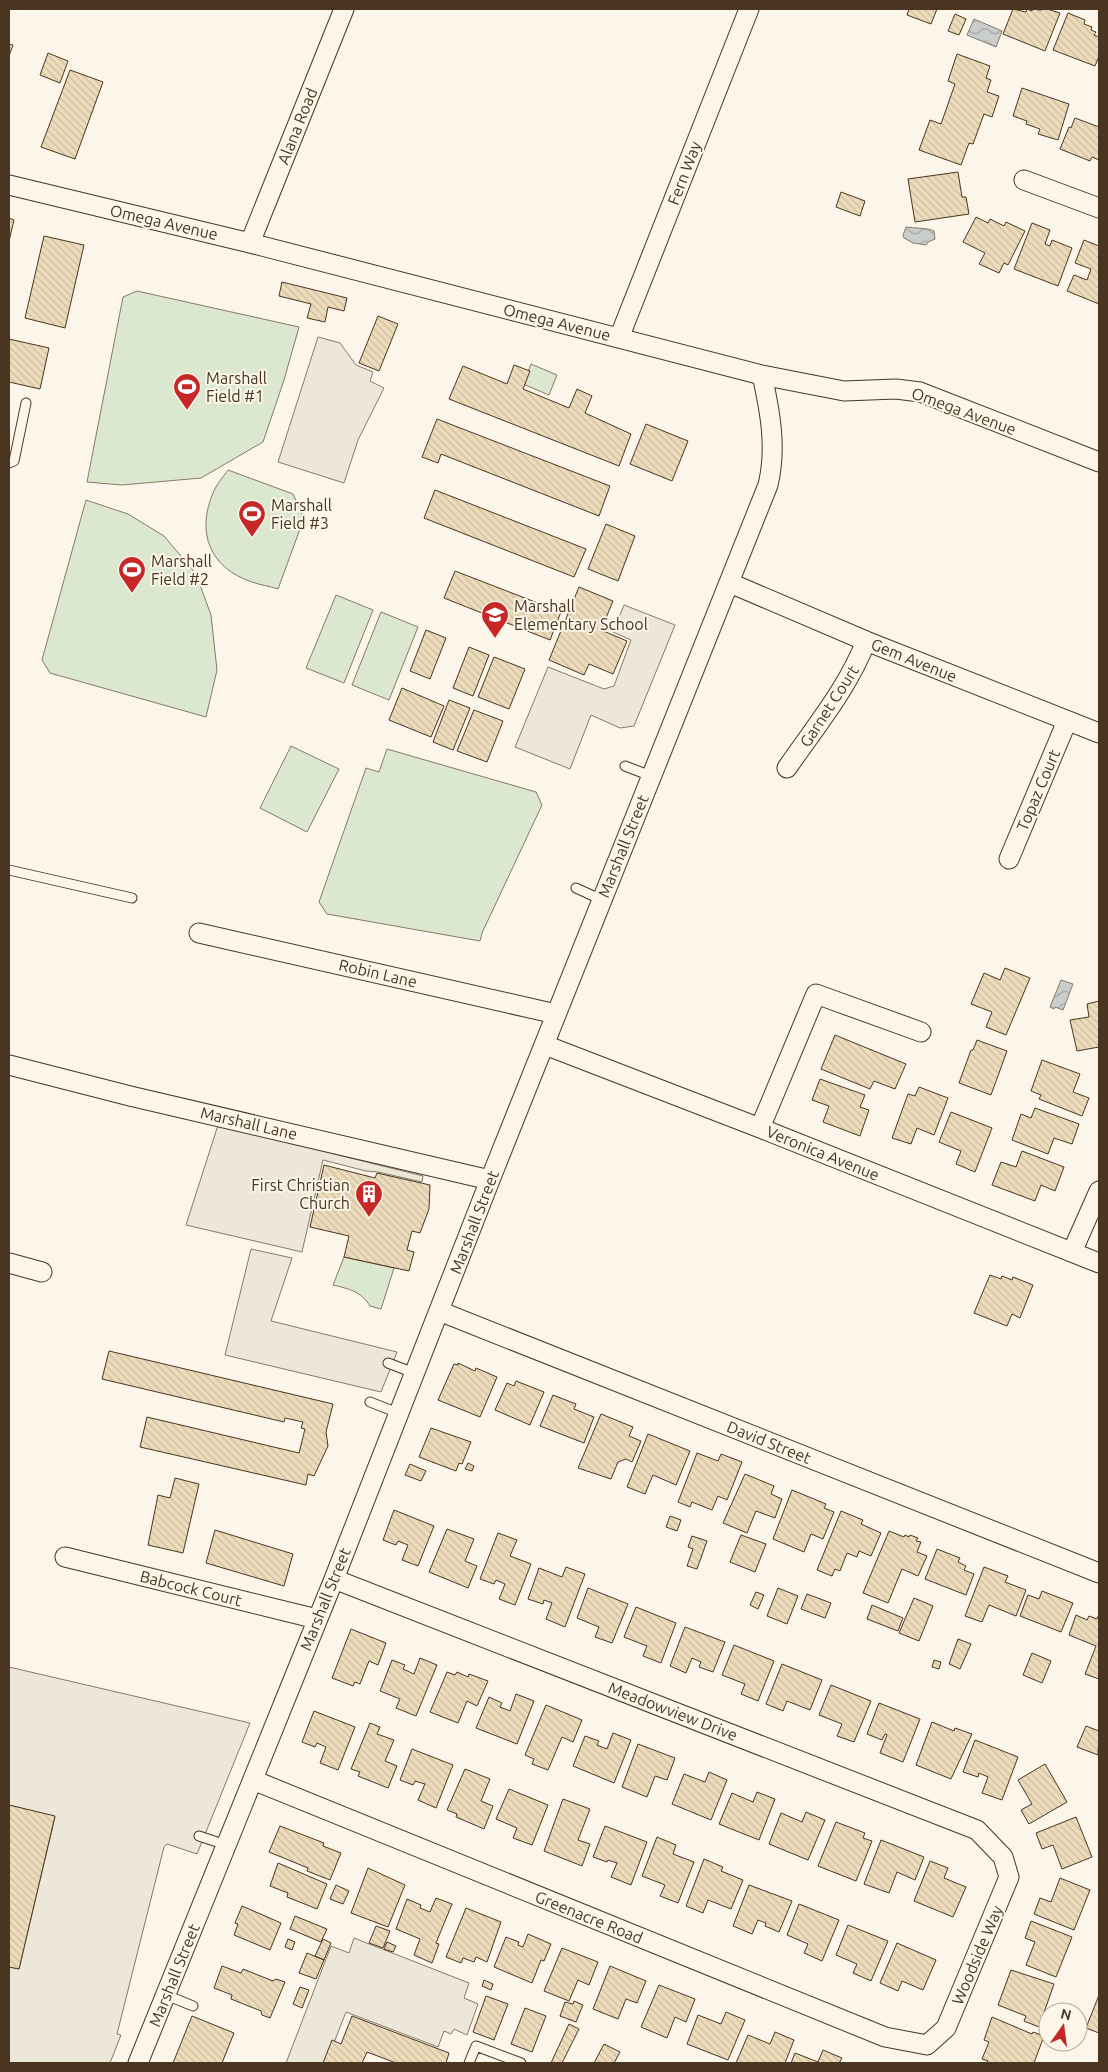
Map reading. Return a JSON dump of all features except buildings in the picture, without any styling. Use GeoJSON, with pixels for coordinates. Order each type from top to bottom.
{"type":"FeatureCollection","features":[{"type":"Feature","properties":{"kind":"street","name":"Alana Road"},"geometry":{"type":"LineString","coordinates":[[250,243],[344,9]]}},
{"type":"Feature","properties":{"kind":"street","name":"Fern Way"},"geometry":{"type":"LineString","coordinates":[[619,338],[748,9]]}},
{"type":"Feature","properties":{"kind":"street"},"geometry":{"type":"LineString","coordinates":[[1024,180],[1099,208]]}},
{"type":"Feature","properties":{"kind":"street","name":"Omega Avenue"},"geometry":{"type":"LineString","coordinates":[[9,185],[250,243],[762,375],[844,391],[896,389],[920,392],[1099,462]]}},
{"type":"Feature","properties":{"kind":"street","name":"Marshall Street"},"geometry":{"type":"LineString","coordinates":[[138,2063],[334,1579],[556,1014],[730,583],[771,474],[772,439],[770,413],[762,375]]}},
{"type":"Feature","properties":{"kind":"street","name":"Gem Avenue"},"geometry":{"type":"LineString","coordinates":[[730,583],[866,641],[1099,734]]}},
{"type":"Feature","properties":{"kind":"street","name":"Garnet Court"},"geometry":{"type":"LineString","coordinates":[[787,768],[843,688],[857,664],[866,641]]}},
{"type":"Feature","properties":{"kind":"street","name":"Topaz Court"},"geometry":{"type":"LineString","coordinates":[[1009,859],[1067,721]]}},
{"type":"Feature","properties":{"kind":"street","name":"Robin Lane"},"geometry":{"type":"LineString","coordinates":[[199,933],[556,1014]]}},
{"type":"Feature","properties":{"kind":"street"},"geometry":{"type":"LineString","coordinates":[[760,1128],[816,994],[921,1032]]}},
{"type":"Feature","properties":{"kind":"street","name":"Veronica Avenue"},"geometry":{"type":"LineString","coordinates":[[545,1045],[1099,1263]]}},
{"type":"Feature","properties":{"kind":"street","name":"Marshall Lane"},"geometry":{"type":"LineString","coordinates":[[9,1065],[130,1096],[490,1180]]}},
{"type":"Feature","properties":{"kind":"street"},"geometry":{"type":"LineString","coordinates":[[1072,1252],[1099,1191]]}},
{"type":"Feature","properties":{"kind":"street"},"geometry":{"type":"LineString","coordinates":[[9,1263],[42,1272]]}},
{"type":"Feature","properties":{"kind":"street","name":"David Street"},"geometry":{"type":"LineString","coordinates":[[439,1311],[1099,1573]]}},
{"type":"Feature","properties":{"kind":"street","name":"Babcock Court"},"geometry":{"type":"LineString","coordinates":[[66,1557],[317,1619]]}},
{"type":"Feature","properties":{"kind":"street","name":"Meadowview Drive"},"geometry":{"type":"LineString","coordinates":[[334,1579],[977,1830],[1003,1857]]}},
{"type":"Feature","properties":{"kind":"street","name":"Greenacre Road"},"geometry":{"type":"LineString","coordinates":[[252,1780],[885,2037],[927,2045]]}},
{"type":"Feature","properties":{"kind":"street","name":"Woodside Way"},"geometry":{"type":"LineString","coordinates":[[927,2045],[946,2028],[1009,1877],[1003,1857]]}},
{"type":"Feature","properties":{"kind":"lane"},"geometry":{"type":"LineString","coordinates":[[9,462],[14,461],[26,403]]}},
{"type":"Feature","properties":{"kind":"lane"},"geometry":{"type":"LineString","coordinates":[[625,766],[651,776]]}},
{"type":"Feature","properties":{"kind":"lane"},"geometry":{"type":"LineString","coordinates":[[9,870],[132,898]]}},
{"type":"Feature","properties":{"kind":"lane"},"geometry":{"type":"LineString","coordinates":[[576,888],[602,900]]}},
{"type":"Feature","properties":{"kind":"lane"},"geometry":{"type":"LineString","coordinates":[[388,1363],[414,1372]]}},
{"type":"Feature","properties":{"kind":"lane"},"geometry":{"type":"LineString","coordinates":[[370,1402],[398,1413]]}},
{"type":"Feature","properties":{"kind":"lane"},"geometry":{"type":"LineString","coordinates":[[198,1836],[226,1845]]}},
{"type":"Feature","properties":{"kind":"lane"},"geometry":{"type":"LineString","coordinates":[[166,1995],[193,2006]]}},
{"type":"Feature","properties":{"kind":"lane"},"geometry":{"type":"LineString","coordinates":[[469,2063],[476,2046],[520,2063]]}},
{"type":"Feature","properties":{"kind":"green space","name":"Marshall Field #1"},"geometry":{"type":"Polygon","coordinates":[[[137,291],[299,327],[284,380],[263,442],[201,478],[122,485],[87,482],[123,297],[137,291]]]}},
{"type":"Feature","properties":{"kind":"green space"},"geometry":{"type":"Polygon","coordinates":[[[531,364],[557,375],[549,395],[523,384],[531,364]]]}},
{"type":"Feature","properties":{"kind":"green space","name":"Marshall Field #3"},"geometry":{"type":"Polygon","coordinates":[[[228,470],[293,494],[304,518],[278,589],[238,576],[226,568],[210,547],[206,522],[208,508],[214,490],[228,470]]]}},
{"type":"Feature","properties":{"kind":"green space","name":"Marshall Field #2"},"geometry":{"type":"Polygon","coordinates":[[[86,500],[128,514],[164,536],[196,574],[211,615],[217,670],[206,717],[50,673],[42,660],[86,500]]]}},
{"type":"Feature","properties":{"kind":"green space"},"geometry":{"type":"Polygon","coordinates":[[[336,595],[373,610],[344,683],[306,668],[336,595]]]}},
{"type":"Feature","properties":{"kind":"green space"},"geometry":{"type":"Polygon","coordinates":[[[381,612],[418,627],[389,700],[352,685],[381,612]]]}},
{"type":"Feature","properties":{"kind":"green space"},"geometry":{"type":"Polygon","coordinates":[[[291,746],[339,769],[307,832],[260,808],[291,746]]]}},
{"type":"Feature","properties":{"kind":"green space"},"geometry":{"type":"Polygon","coordinates":[[[387,749],[536,792],[542,805],[480,941],[327,914],[319,902],[366,768],[379,772],[387,749]]]}},
{"type":"Feature","properties":{"kind":"green space"},"geometry":{"type":"Polygon","coordinates":[[[344,1257],[394,1268],[381,1309],[370,1306],[363,1297],[354,1291],[333,1285],[344,1257]]]}},
{"type":"Feature","properties":{"kind":"shaded area"},"geometry":{"type":"Polygon","coordinates":[[[318,337],[340,343],[356,365],[373,372],[370,381],[384,388],[358,440],[344,483],[278,462],[318,337]]]}},
{"type":"Feature","properties":{"kind":"shaded area"},"geometry":{"type":"Polygon","coordinates":[[[624,605],[675,625],[634,726],[620,728],[591,715],[570,769],[515,747],[548,667],[604,689],[614,686],[631,640],[613,632],[624,605]]]}},
{"type":"Feature","properties":{"kind":"shaded area"},"geometry":{"type":"Polygon","coordinates":[[[218,1125],[423,1176],[422,1182],[323,1160],[302,1252],[186,1225],[218,1125]]]}},
{"type":"Feature","properties":{"kind":"shaded area"},"geometry":{"type":"Polygon","coordinates":[[[251,1249],[292,1258],[271,1321],[397,1352],[381,1392],[225,1355],[251,1249]]]}},
{"type":"Feature","properties":{"kind":"shaded area"},"geometry":{"type":"Polygon","coordinates":[[[9,1667],[250,1723],[197,1854],[167,1844],[164,1847],[117,2034],[121,2035],[110,2063],[9,2063],[9,1967],[19,1969],[55,1817],[9,1805],[9,1667]]]}},
{"type":"Feature","properties":{"kind":"shaded area"},"geometry":{"type":"Polygon","coordinates":[[[354,1938],[469,1983],[464,1998],[478,2004],[467,2035],[454,2029],[451,2034],[444,2031],[438,2047],[346,2012],[326,2063],[286,2063],[331,1946],[349,1953],[354,1938]]]}},
{"type":"Feature","properties":{"kind":"water"},"geometry":{"type":"Polygon","coordinates":[[[974,19],[1002,31],[996,47],[967,35],[974,19]]]}},
{"type":"Feature","properties":{"kind":"water"},"geometry":{"type":"Polygon","coordinates":[[[906,227],[932,230],[934,231],[935,239],[926,245],[913,243],[904,238],[903,235],[906,227]]]}},
{"type":"Feature","properties":{"kind":"water"},"geometry":{"type":"Polygon","coordinates":[[[1061,980],[1073,984],[1063,1010],[1050,1007],[1061,980]]]}},
{"type":"Feature","properties":{"kind":"place","name":"Marshall Field #1"},"geometry":{"type":"Point","coordinates":[187,411]}},
{"type":"Feature","properties":{"kind":"place","name":"Marshall Field #3"},"geometry":{"type":"Point","coordinates":[252,538]}},
{"type":"Feature","properties":{"kind":"place","name":"Marshall Field #2"},"geometry":{"type":"Point","coordinates":[132,594]}},
{"type":"Feature","properties":{"kind":"place","name":"Marshall Elementary School"},"geometry":{"type":"Point","coordinates":[495,639]}},
{"type":"Feature","properties":{"kind":"place","name":"First Christian Church"},"geometry":{"type":"Point","coordinates":[369,1218]}}]}
